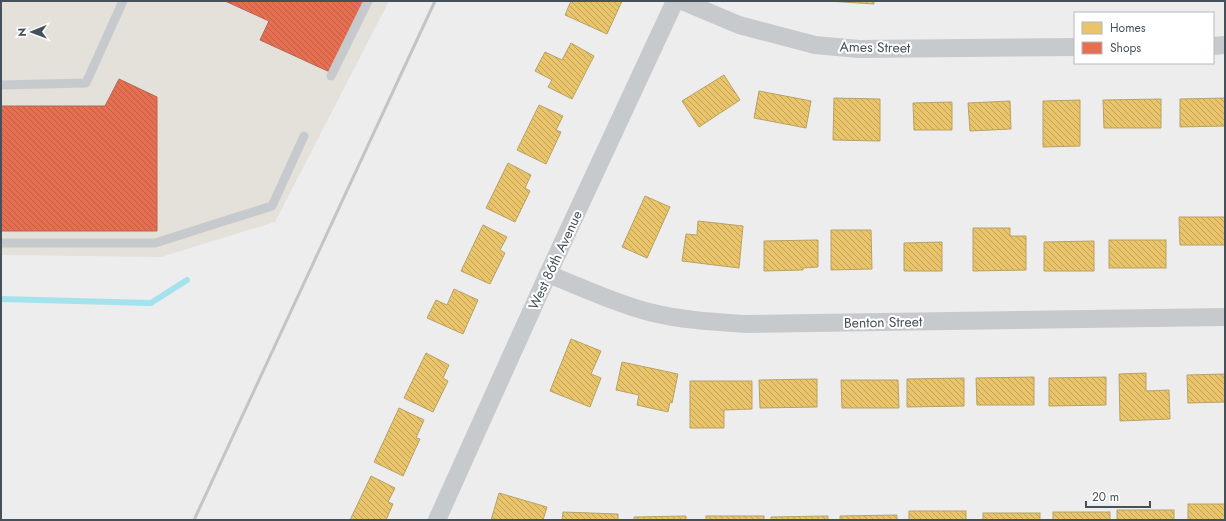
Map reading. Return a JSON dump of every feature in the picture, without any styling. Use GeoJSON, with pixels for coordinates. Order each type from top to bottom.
{"type":"FeatureCollection","features":[{"type":"Feature","properties":{"kind":"street","name":"West 86th Avenue"},"geometry":{"type":"LineString","coordinates":[[437,520],[548,274],[675,1]]}},
{"type":"Feature","properties":{"kind":"street","name":"Ames Street"},"geometry":{"type":"LineString","coordinates":[[682,1],[738,25],[815,45],[859,49],[1074,47]]}},
{"type":"Feature","properties":{"kind":"street"},"geometry":{"type":"LineString","coordinates":[[1214,46],[1225,45]]}},
{"type":"Feature","properties":{"kind":"street","name":"Benton Street"},"geometry":{"type":"LineString","coordinates":[[548,274],[615,301],[649,312],[707,322],[746,324],[1225,317]]}},
{"type":"Feature","properties":{"kind":"lane"},"geometry":{"type":"LineString","coordinates":[[1,85],[86,83],[123,1]]}},
{"type":"Feature","properties":{"kind":"lane"},"geometry":{"type":"LineString","coordinates":[[331,76],[368,1]]}},
{"type":"Feature","properties":{"kind":"lane"},"geometry":{"type":"LineString","coordinates":[[1,243],[156,242],[272,206],[304,136]]}},
{"type":"Feature","properties":{"kind":"shaded area"},"geometry":{"type":"Polygon","coordinates":[[[1,1],[389,1],[275,222],[161,257],[1,255],[1,1]]]}},
{"type":"Feature","properties":{"kind":"building: Homes"},"geometry":{"type":"Polygon","coordinates":[[[571,1],[622,1],[607,34],[565,15],[571,1]]]}},
{"type":"Feature","properties":{"kind":"building: Homes"},"geometry":{"type":"Polygon","coordinates":[[[827,1],[874,1],[874,4],[827,1]]]}},
{"type":"Feature","properties":{"kind":"building: Homes"},"geometry":{"type":"Polygon","coordinates":[[[571,43],[594,56],[572,99],[548,87],[552,80],[535,71],[545,52],[562,60],[571,43]]]}},
{"type":"Feature","properties":{"kind":"building: Homes"},"geometry":{"type":"Polygon","coordinates":[[[724,75],[740,100],[699,127],[682,101],[724,75]]]}},
{"type":"Feature","properties":{"kind":"building: Homes"},"geometry":{"type":"Polygon","coordinates":[[[759,91],[811,101],[806,128],[754,118],[759,91]]]}},
{"type":"Feature","properties":{"kind":"building: Homes"},"geometry":{"type":"Polygon","coordinates":[[[834,98],[880,99],[880,141],[833,140],[834,98]]]}},
{"type":"Feature","properties":{"kind":"building: Homes"},"geometry":{"type":"Polygon","coordinates":[[[1225,98],[1225,126],[1180,127],[1180,99],[1225,98]]]}},
{"type":"Feature","properties":{"kind":"building: Homes"},"geometry":{"type":"Polygon","coordinates":[[[1161,99],[1161,128],[1104,128],[1103,100],[1161,99]]]}},
{"type":"Feature","properties":{"kind":"building: Homes"},"geometry":{"type":"Polygon","coordinates":[[[1080,100],[1080,146],[1043,147],[1043,101],[1080,100]]]}},
{"type":"Feature","properties":{"kind":"building: Homes"},"geometry":{"type":"Polygon","coordinates":[[[1010,101],[1011,129],[970,131],[968,103],[1010,101]]]}},
{"type":"Feature","properties":{"kind":"building: Homes"},"geometry":{"type":"Polygon","coordinates":[[[952,102],[952,130],[914,130],[913,103],[952,102]]]}},
{"type":"Feature","properties":{"kind":"building: Homes"},"geometry":{"type":"Polygon","coordinates":[[[539,105],[563,116],[556,130],[561,132],[546,164],[517,150],[539,105]]]}},
{"type":"Feature","properties":{"kind":"building: Homes"},"geometry":{"type":"Polygon","coordinates":[[[508,163],[531,175],[525,188],[530,191],[515,222],[486,208],[508,163]]]}},
{"type":"Feature","properties":{"kind":"building: Homes"},"geometry":{"type":"Polygon","coordinates":[[[645,196],[670,207],[647,258],[622,247],[645,196]]]}},
{"type":"Feature","properties":{"kind":"building: Homes"},"geometry":{"type":"Polygon","coordinates":[[[1179,217],[1225,217],[1225,245],[1180,245],[1179,217]]]}},
{"type":"Feature","properties":{"kind":"building: Homes"},"geometry":{"type":"Polygon","coordinates":[[[698,221],[743,226],[739,268],[682,261],[686,234],[697,235],[698,221]]]}},
{"type":"Feature","properties":{"kind":"building: Homes"},"geometry":{"type":"Polygon","coordinates":[[[483,225],[507,237],[500,250],[505,253],[490,284],[461,271],[483,225]]]}},
{"type":"Feature","properties":{"kind":"building: Homes"},"geometry":{"type":"Polygon","coordinates":[[[973,228],[1010,228],[1010,236],[1026,236],[1026,270],[973,271],[973,228]]]}},
{"type":"Feature","properties":{"kind":"building: Homes"},"geometry":{"type":"Polygon","coordinates":[[[831,230],[871,230],[872,269],[831,270],[831,230]]]}},
{"type":"Feature","properties":{"kind":"building: Homes"},"geometry":{"type":"Polygon","coordinates":[[[818,240],[818,267],[803,268],[803,270],[764,271],[764,241],[818,240]]]}},
{"type":"Feature","properties":{"kind":"building: Homes"},"geometry":{"type":"Polygon","coordinates":[[[1109,240],[1166,240],[1166,268],[1109,268],[1109,240]]]}},
{"type":"Feature","properties":{"kind":"building: Homes"},"geometry":{"type":"Polygon","coordinates":[[[1094,241],[1094,271],[1044,271],[1044,242],[1094,241]]]}},
{"type":"Feature","properties":{"kind":"building: Homes"},"geometry":{"type":"Polygon","coordinates":[[[942,242],[942,271],[904,271],[904,243],[942,242]]]}},
{"type":"Feature","properties":{"kind":"building: Homes"},"geometry":{"type":"Polygon","coordinates":[[[454,289],[478,300],[463,334],[427,318],[436,300],[447,305],[454,289]]]}},
{"type":"Feature","properties":{"kind":"building: Homes"},"geometry":{"type":"Polygon","coordinates":[[[571,339],[601,351],[591,374],[601,378],[590,407],[550,391],[571,339]]]}},
{"type":"Feature","properties":{"kind":"building: Homes"},"geometry":{"type":"Polygon","coordinates":[[[426,353],[449,365],[443,378],[448,381],[433,412],[404,398],[426,353]]]}},
{"type":"Feature","properties":{"kind":"building: Homes"},"geometry":{"type":"Polygon","coordinates":[[[622,362],[678,374],[672,403],[670,402],[668,412],[637,405],[639,395],[616,390],[622,362]]]}},
{"type":"Feature","properties":{"kind":"building: Homes"},"geometry":{"type":"Polygon","coordinates":[[[1146,373],[1146,391],[1169,390],[1170,419],[1120,421],[1119,374],[1146,373]]]}},
{"type":"Feature","properties":{"kind":"building: Homes"},"geometry":{"type":"Polygon","coordinates":[[[1225,374],[1225,402],[1188,403],[1187,375],[1225,374]]]}},
{"type":"Feature","properties":{"kind":"building: Homes"},"geometry":{"type":"Polygon","coordinates":[[[1034,377],[1034,405],[977,405],[976,378],[1034,377]]]}},
{"type":"Feature","properties":{"kind":"building: Homes"},"geometry":{"type":"Polygon","coordinates":[[[1106,377],[1106,405],[1049,406],[1049,378],[1106,377]]]}},
{"type":"Feature","properties":{"kind":"building: Homes"},"geometry":{"type":"Polygon","coordinates":[[[964,378],[964,406],[907,407],[907,379],[964,378]]]}},
{"type":"Feature","properties":{"kind":"building: Homes"},"geometry":{"type":"Polygon","coordinates":[[[817,379],[817,407],[760,408],[759,380],[817,379]]]}},
{"type":"Feature","properties":{"kind":"building: Homes"},"geometry":{"type":"Polygon","coordinates":[[[841,380],[898,380],[899,408],[842,408],[841,380]]]}},
{"type":"Feature","properties":{"kind":"building: Homes"},"geometry":{"type":"Polygon","coordinates":[[[690,381],[752,381],[752,409],[724,410],[724,428],[690,428],[690,381]]]}},
{"type":"Feature","properties":{"kind":"building: Homes"},"geometry":{"type":"Polygon","coordinates":[[[399,408],[424,420],[416,438],[420,439],[403,476],[374,462],[399,408]]]}},
{"type":"Feature","properties":{"kind":"building: Homes"},"geometry":{"type":"Polygon","coordinates":[[[371,476],[395,488],[388,502],[393,504],[386,520],[350,520],[371,476]]]}},
{"type":"Feature","properties":{"kind":"building: Homes"},"geometry":{"type":"Polygon","coordinates":[[[499,493],[547,507],[543,520],[491,520],[499,493]]]}},
{"type":"Feature","properties":{"kind":"building: Homes"},"geometry":{"type":"Polygon","coordinates":[[[1188,504],[1225,504],[1225,520],[1188,520],[1188,504]]]}},
{"type":"Feature","properties":{"kind":"building: Homes"},"geometry":{"type":"Polygon","coordinates":[[[1117,510],[1174,510],[1174,520],[1117,520],[1117,510]]]}},
{"type":"Feature","properties":{"kind":"building: Homes"},"geometry":{"type":"Polygon","coordinates":[[[909,511],[966,511],[966,520],[909,520],[909,511]]]}},
{"type":"Feature","properties":{"kind":"building: Homes"},"geometry":{"type":"Polygon","coordinates":[[[563,512],[618,514],[618,520],[562,520],[563,512]]]}},
{"type":"Feature","properties":{"kind":"building: Homes"},"geometry":{"type":"Polygon","coordinates":[[[1053,512],[1110,512],[1110,520],[1053,520],[1053,512]]]}},
{"type":"Feature","properties":{"kind":"building: Homes"},"geometry":{"type":"Polygon","coordinates":[[[983,513],[1040,513],[1040,520],[983,520],[983,513]]]}},
{"type":"Feature","properties":{"kind":"building: Homes"},"geometry":{"type":"Polygon","coordinates":[[[897,515],[897,520],[840,520],[840,516],[897,515]]]}},
{"type":"Feature","properties":{"kind":"building: Homes"},"geometry":{"type":"Polygon","coordinates":[[[686,516],[686,520],[634,520],[634,517],[686,516]]]}},
{"type":"Feature","properties":{"kind":"building: Homes"},"geometry":{"type":"Polygon","coordinates":[[[706,516],[764,516],[764,520],[706,520],[706,516]]]}},
{"type":"Feature","properties":{"kind":"building: Homes"},"geometry":{"type":"Polygon","coordinates":[[[828,516],[828,520],[771,520],[771,517],[828,516]]]}},
{"type":"Feature","properties":{"kind":"building: Shops"},"geometry":{"type":"Polygon","coordinates":[[[225,1],[365,1],[332,73],[260,40],[269,21],[225,1]]]}},
{"type":"Feature","properties":{"kind":"building: Shops"},"geometry":{"type":"Polygon","coordinates":[[[119,79],[157,97],[157,231],[1,231],[1,106],[105,106],[119,79]]]}},
{"type":"Feature","properties":{"kind":"waterway"},"geometry":{"type":"LineString","coordinates":[[1,299],[151,303],[187,280]]}},
{"type":"Feature","properties":{"kind":"railway"},"geometry":{"type":"LineString","coordinates":[[194,520],[435,1]]}}]}
